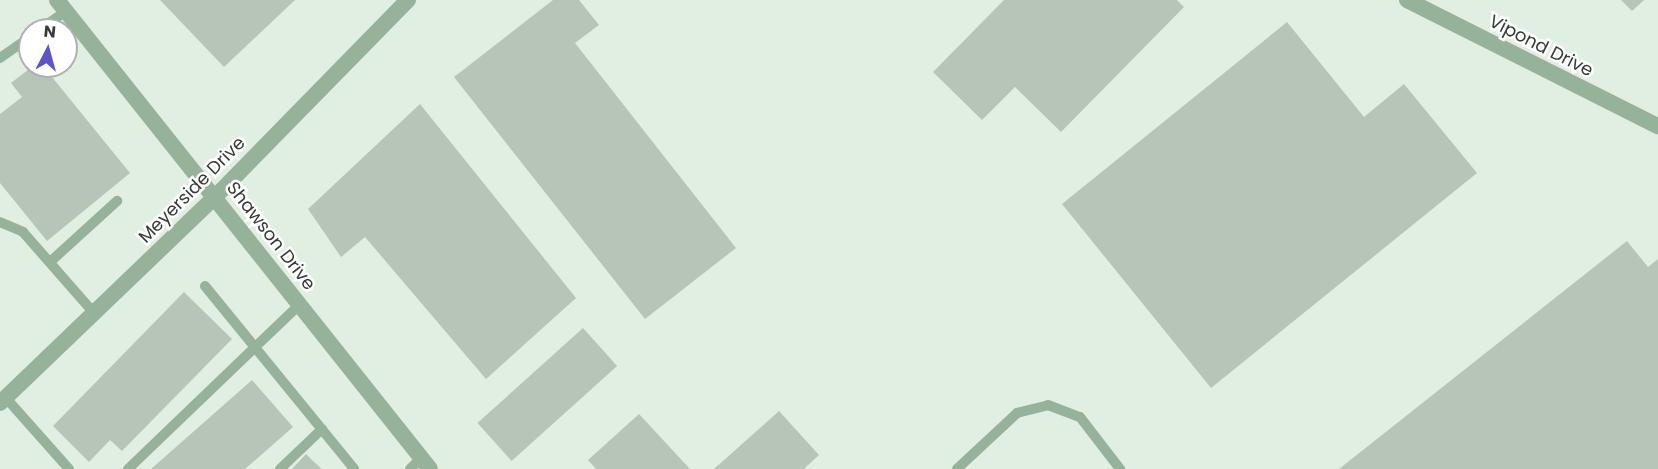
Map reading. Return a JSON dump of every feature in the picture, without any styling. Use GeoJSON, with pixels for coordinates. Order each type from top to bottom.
{"type":"FeatureCollection","features":[{"type":"Feature","properties":{"kind":"street","name":"Meyerside Drive"},"geometry":{"type":"LineString","coordinates":[[3,401],[215,197],[408,0]]}},
{"type":"Feature","properties":{"kind":"street","name":"Vipond Drive"},"geometry":{"type":"LineString","coordinates":[[1407,0],[1658,126]]}},
{"type":"Feature","properties":{"kind":"street","name":"Shawson Drive"},"geometry":{"type":"LineString","coordinates":[[62,6],[300,304],[420,465]]}},
{"type":"Feature","properties":{"kind":"lane"},"geometry":{"type":"LineString","coordinates":[[50,18],[62,6]]}},
{"type":"Feature","properties":{"kind":"lane"},"geometry":{"type":"LineString","coordinates":[[0,58],[18,45]]}},
{"type":"Feature","properties":{"kind":"lane"},"geometry":{"type":"LineString","coordinates":[[50,262],[117,201]]}},
{"type":"Feature","properties":{"kind":"lane"},"geometry":{"type":"LineString","coordinates":[[0,222],[23,232],[94,313]]}},
{"type":"Feature","properties":{"kind":"lane"},"geometry":{"type":"LineString","coordinates":[[205,286],[354,469]]}},
{"type":"Feature","properties":{"kind":"lane"},"geometry":{"type":"LineString","coordinates":[[128,469],[300,304]]}},
{"type":"Feature","properties":{"kind":"lane"},"geometry":{"type":"LineString","coordinates":[[3,401],[69,469]]}},
{"type":"Feature","properties":{"kind":"lane"},"geometry":{"type":"LineString","coordinates":[[957,469],[1017,413],[1048,405],[1080,417],[1120,469]]}},
{"type":"Feature","properties":{"kind":"lane"},"geometry":{"type":"LineString","coordinates":[[280,469],[322,429]]}},
{"type":"Feature","properties":{"kind":"building"},"geometry":{"type":"Polygon","coordinates":[[[160,0],[295,0],[224,67],[160,0]]]}},
{"type":"Feature","properties":{"kind":"building"},"geometry":{"type":"Polygon","coordinates":[[[553,0],[579,0],[599,25],[575,43],[736,248],[645,319],[454,77],[553,0]]]}},
{"type":"Feature","properties":{"kind":"building"},"geometry":{"type":"Polygon","coordinates":[[[1004,0],[1177,0],[1184,7],[1061,132],[1015,87],[982,120],[933,72],[1004,0]]]}},
{"type":"Feature","properties":{"kind":"building"},"geometry":{"type":"Polygon","coordinates":[[[1621,0],[1644,0],[1632,11],[1621,0]]]}},
{"type":"Feature","properties":{"kind":"building"},"geometry":{"type":"Polygon","coordinates":[[[1287,22],[1364,117],[1404,84],[1477,173],[1211,388],[1062,204],[1287,22]]]}},
{"type":"Feature","properties":{"kind":"building"},"geometry":{"type":"Polygon","coordinates":[[[18,78],[53,78],[130,173],[47,241],[0,183],[0,114],[22,97],[11,83],[18,78]]]}},
{"type":"Feature","properties":{"kind":"building"},"geometry":{"type":"Polygon","coordinates":[[[420,104],[576,298],[486,379],[365,237],[341,257],[308,209],[420,104]]]}},
{"type":"Feature","properties":{"kind":"building"},"geometry":{"type":"Polygon","coordinates":[[[1627,241],[1648,267],[1658,259],[1658,469],[1339,469],[1627,241]]]}},
{"type":"Feature","properties":{"kind":"building"},"geometry":{"type":"Polygon","coordinates":[[[184,292],[232,339],[122,451],[110,440],[89,462],[53,426],[184,292]]]}},
{"type":"Feature","properties":{"kind":"building"},"geometry":{"type":"Polygon","coordinates":[[[583,328],[617,366],[512,461],[477,423],[583,328]]]}},
{"type":"Feature","properties":{"kind":"building"},"geometry":{"type":"Polygon","coordinates":[[[252,380],[293,427],[245,469],[151,469],[252,380]]]}},
{"type":"Feature","properties":{"kind":"building"},"geometry":{"type":"Polygon","coordinates":[[[779,411],[819,455],[804,469],[714,469],[779,411]]]}},
{"type":"Feature","properties":{"kind":"building"},"geometry":{"type":"Polygon","coordinates":[[[639,414],[690,469],[596,469],[588,460],[639,414]]]}},
{"type":"Feature","properties":{"kind":"building"},"geometry":{"type":"Polygon","coordinates":[[[306,454],[313,461],[322,469],[292,469],[306,454]]]}}]}
